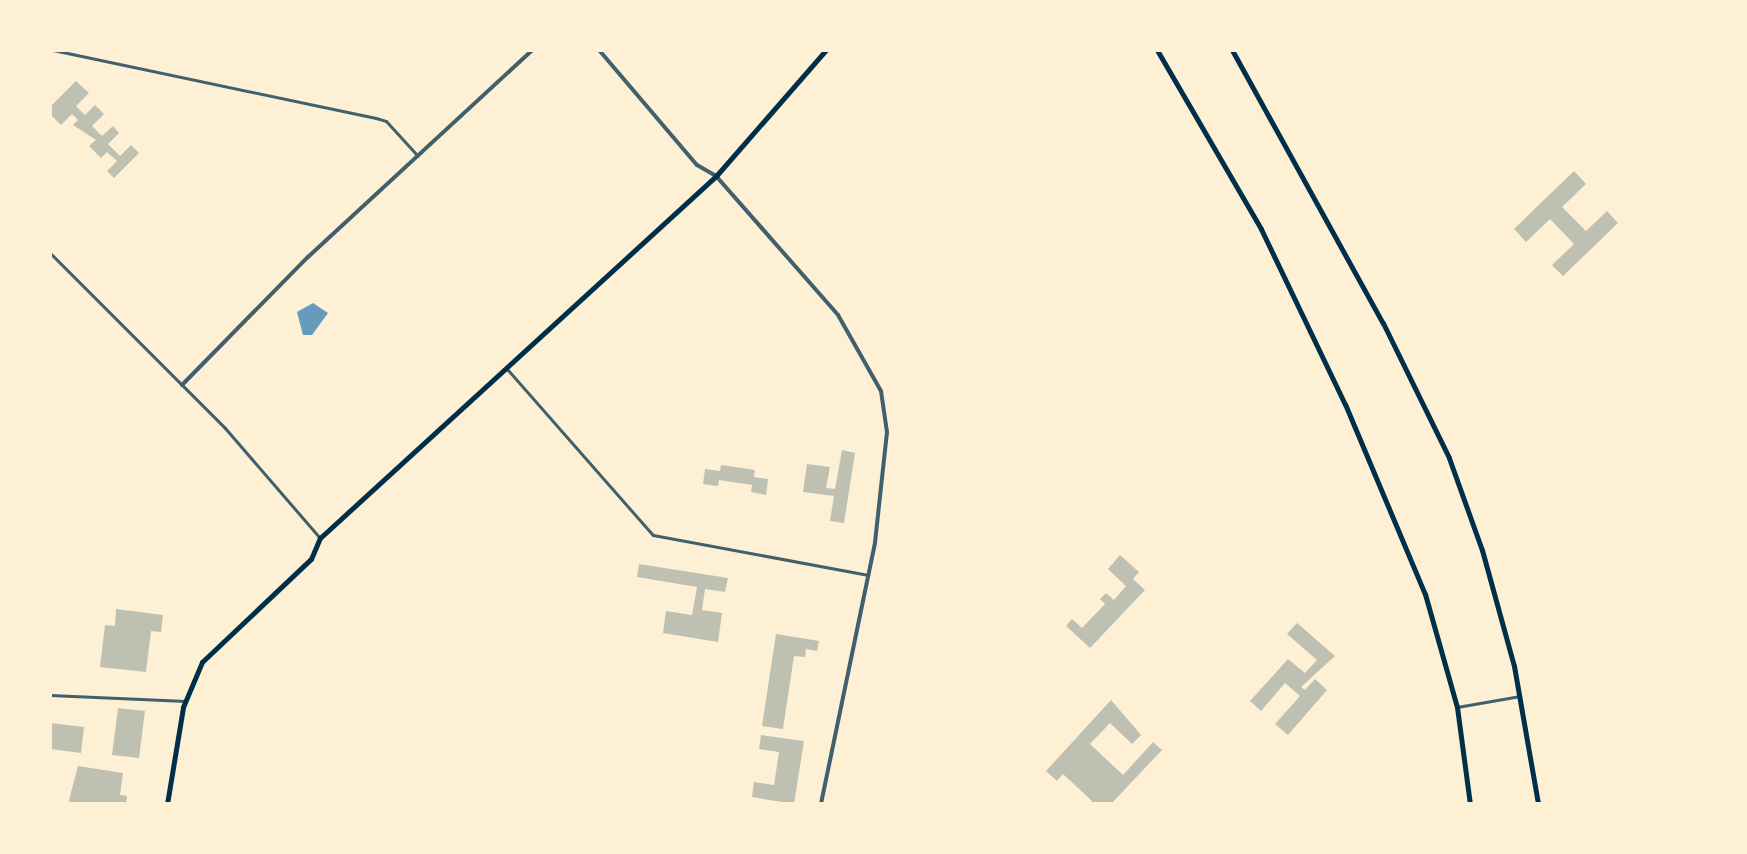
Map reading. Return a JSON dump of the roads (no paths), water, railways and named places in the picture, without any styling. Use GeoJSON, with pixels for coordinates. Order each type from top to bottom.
{"type":"FeatureCollection","features":[{"type":"Feature","properties":{"kind":"main road"},"geometry":{"type":"LineString","coordinates":[[167,804],[186,701],[202,662],[311,559],[320,538],[716,176],[826,50]]}},
{"type":"Feature","properties":{"kind":"main road"},"geometry":{"type":"LineString","coordinates":[[1157,50],[1261,229],[1345,404],[1425,594],[1457,707],[1470,804]]}},
{"type":"Feature","properties":{"kind":"main road"},"geometry":{"type":"LineString","coordinates":[[1232,50],[1383,323],[1449,458],[1482,550],[1520,696],[1538,804]]}},
{"type":"Feature","properties":{"kind":"street"},"geometry":{"type":"LineString","coordinates":[[53,50],[376,118],[386,121],[418,157]]}},
{"type":"Feature","properties":{"kind":"street"},"geometry":{"type":"LineString","coordinates":[[182,385],[308,257],[532,50]]}},
{"type":"Feature","properties":{"kind":"street"},"geometry":{"type":"LineString","coordinates":[[599,50],[697,165],[716,176],[838,315],[881,391],[887,432],[885,467],[868,575],[821,804]]}},
{"type":"Feature","properties":{"kind":"street"},"geometry":{"type":"LineString","coordinates":[[50,253],[182,385],[320,538]]}},
{"type":"Feature","properties":{"kind":"street"},"geometry":{"type":"LineString","coordinates":[[507,369],[653,535],[868,575]]}},
{"type":"Feature","properties":{"kind":"street"},"geometry":{"type":"LineString","coordinates":[[50,695],[186,701]]}},
{"type":"Feature","properties":{"kind":"street"},"geometry":{"type":"LineString","coordinates":[[1457,707],[1520,696]]}},
{"type":"Feature","properties":{"kind":"water"},"geometry":{"type":"Polygon","coordinates":[[[313,303],[328,313],[312,335],[303,335],[297,312],[313,303]]]}}]}
